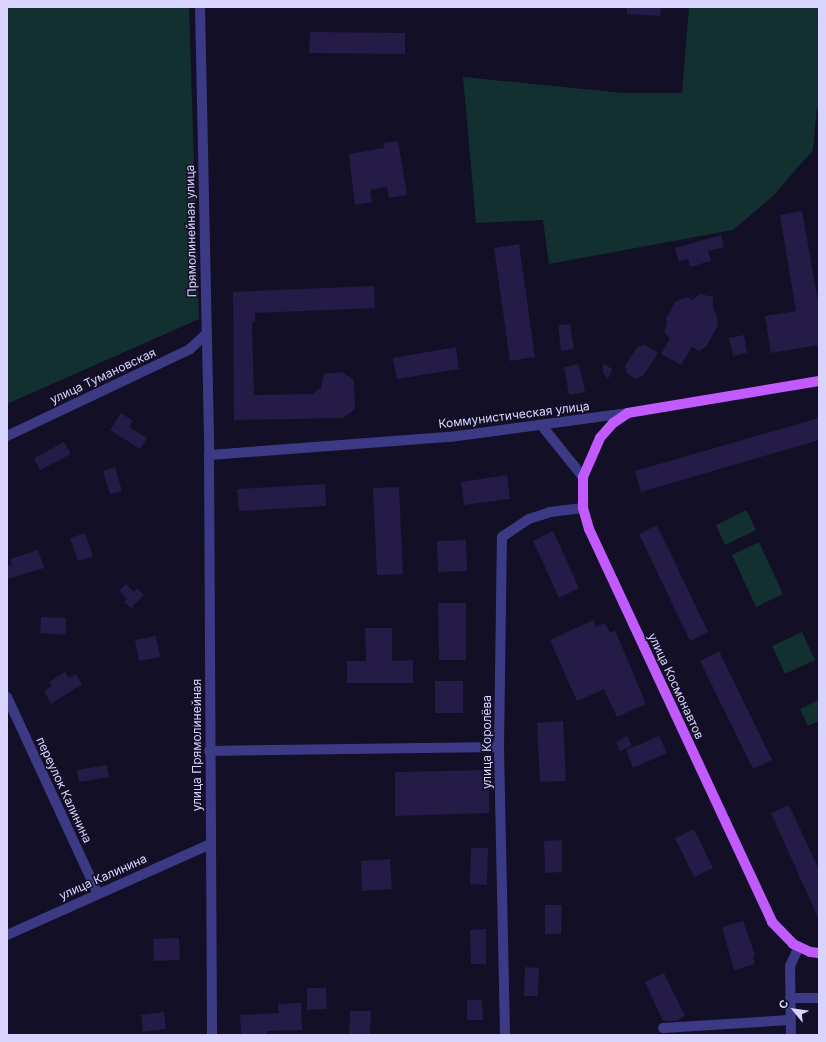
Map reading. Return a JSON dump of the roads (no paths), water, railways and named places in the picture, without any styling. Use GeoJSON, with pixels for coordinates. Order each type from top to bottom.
{"type":"FeatureCollection","features":[{"type":"Feature","properties":{"kind":"main road","name":"Коммунистическая улица"},"geometry":{"type":"LineString","coordinates":[[628,413],[819,381]]}},
{"type":"Feature","properties":{"kind":"main road","name":"улица Космонавтов"},"geometry":{"type":"LineString","coordinates":[[628,413],[613,423],[600,438],[583,477],[583,508],[589,529],[772,922],[782,934],[799,947],[819,953]]}},
{"type":"Feature","properties":{"kind":"street","name":"Прямолинейная улица"},"geometry":{"type":"LineString","coordinates":[[200,7],[209,455]]}},
{"type":"Feature","properties":{"kind":"street","name":"улица Тумановская"},"geometry":{"type":"LineString","coordinates":[[7,436],[190,349],[206,334]]}},
{"type":"Feature","properties":{"kind":"street","name":"Коммунистическая улица"},"geometry":{"type":"LineString","coordinates":[[209,455],[375,444],[542,426],[628,413]]}},
{"type":"Feature","properties":{"kind":"street"},"geometry":{"type":"LineString","coordinates":[[542,426],[583,477]]}},
{"type":"Feature","properties":{"kind":"street","name":"улица Прямолинейная"},"geometry":{"type":"LineString","coordinates":[[209,455],[209,751],[212,1035]]}},
{"type":"Feature","properties":{"kind":"street","name":"улица Королёва"},"geometry":{"type":"LineString","coordinates":[[505,1035],[499,747],[502,537],[529,519],[550,512],[583,508]]}},
{"type":"Feature","properties":{"kind":"street","name":"переулок Калинина"},"geometry":{"type":"LineString","coordinates":[[7,697],[98,894]]}},
{"type":"Feature","properties":{"kind":"street"},"geometry":{"type":"LineString","coordinates":[[209,751],[499,747]]}},
{"type":"Feature","properties":{"kind":"street","name":"улица Калинина"},"geometry":{"type":"LineString","coordinates":[[7,935],[210,844]]}},
{"type":"Feature","properties":{"kind":"street"},"geometry":{"type":"LineString","coordinates":[[791,1035],[789,1020],[790,966],[799,947]]}},
{"type":"Feature","properties":{"kind":"street"},"geometry":{"type":"LineString","coordinates":[[790,998],[819,998]]}},
{"type":"Feature","properties":{"kind":"street"},"geometry":{"type":"LineString","coordinates":[[666,1031],[789,1020]]}}]}
